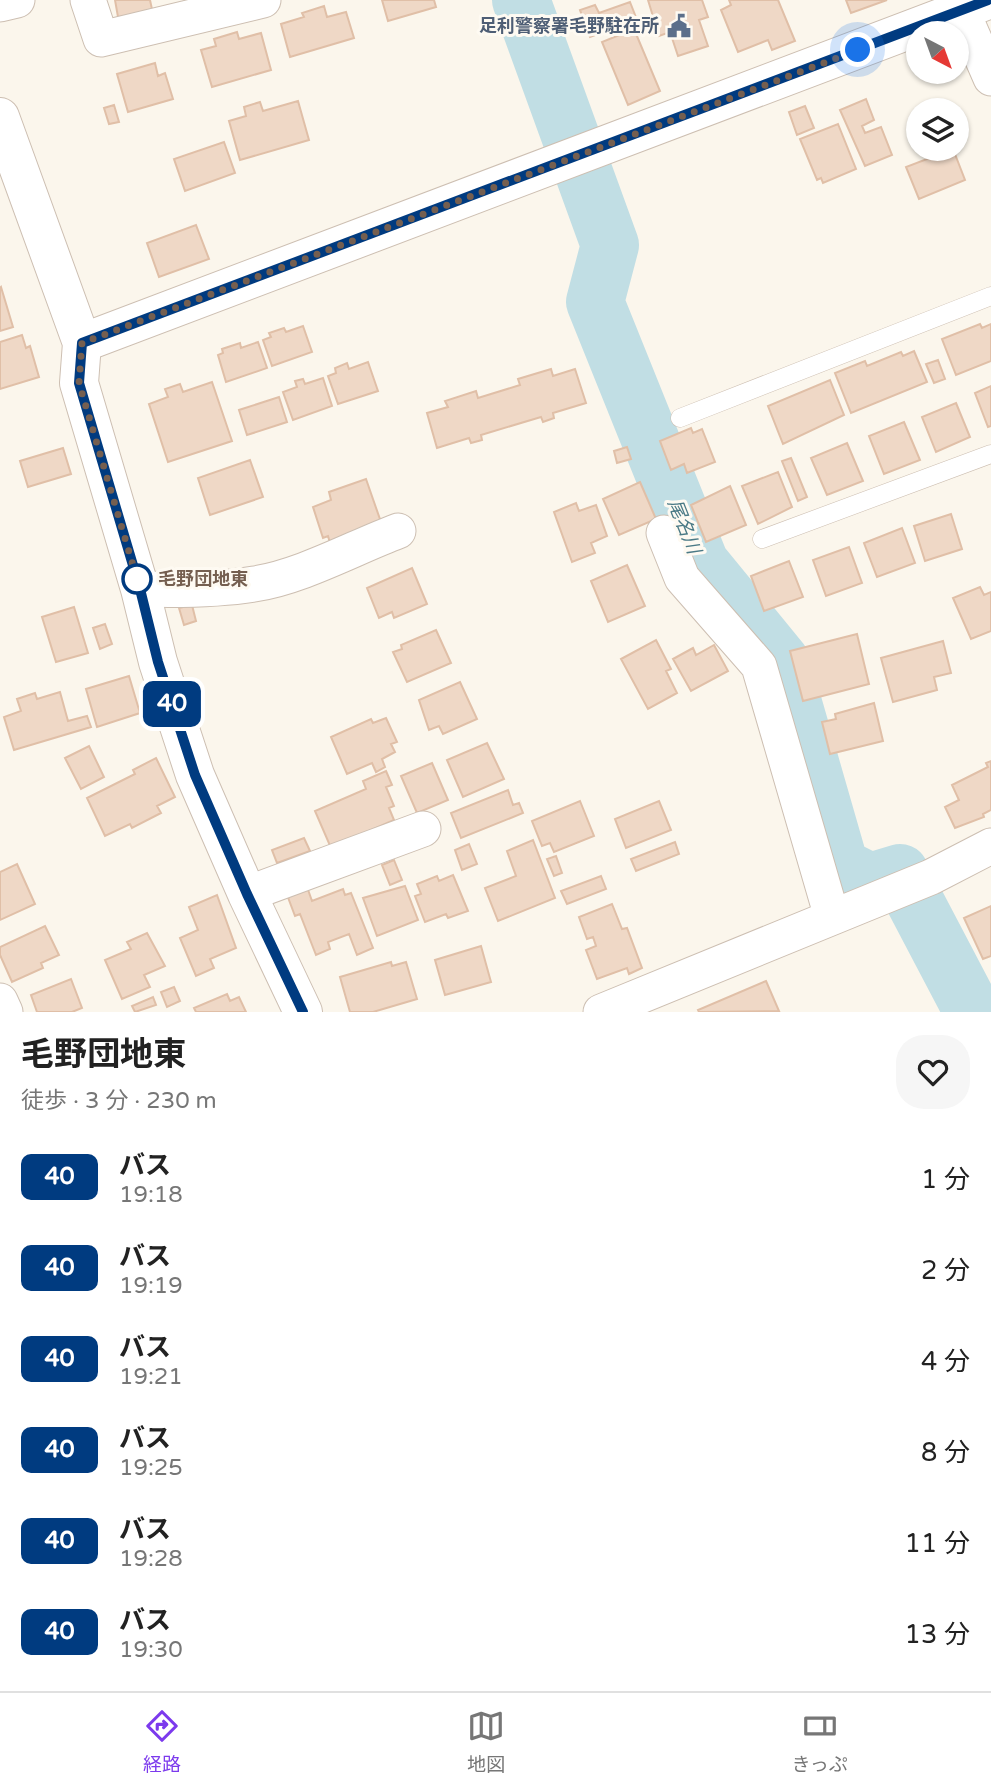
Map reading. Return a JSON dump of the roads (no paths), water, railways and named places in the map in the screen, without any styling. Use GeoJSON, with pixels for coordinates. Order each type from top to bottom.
{"type":"FeatureCollection","features":[{"type":"Feature","properties":{"kind":"street"},"geometry":{"type":"LineString","coordinates":[[0,4],[18,0]]}},
{"type":"Feature","properties":{"kind":"street"},"geometry":{"type":"LineString","coordinates":[[88,0],[101,39],[263,0]]}},
{"type":"Feature","properties":{"kind":"street"},"geometry":{"type":"LineString","coordinates":[[82,343],[969,4],[991,78]]}},
{"type":"Feature","properties":{"kind":"street"},"geometry":{"type":"LineString","coordinates":[[0,117],[82,343],[79,383],[140,589],[158,662],[195,775],[303,1012]]}},
{"type":"Feature","properties":{"kind":"street"},"geometry":{"type":"LineString","coordinates":[[140,589],[177,590],[254,584],[398,531]]}},
{"type":"Feature","properties":{"kind":"street"},"geometry":{"type":"LineString","coordinates":[[664,533],[682,578],[759,666],[832,917]]}},
{"type":"Feature","properties":{"kind":"street"},"geometry":{"type":"LineString","coordinates":[[247,894],[423,829]]}},
{"type":"Feature","properties":{"kind":"street"},"geometry":{"type":"LineString","coordinates":[[601,1012],[931,877],[991,846]]}},
{"type":"Feature","properties":{"kind":"street"},"geometry":{"type":"LineString","coordinates":[[0,1000],[5,1012]]}},
{"type":"Feature","properties":{"kind":"lane"},"geometry":{"type":"LineString","coordinates":[[680,418],[991,296]]}},
{"type":"Feature","properties":{"kind":"lane"},"geometry":{"type":"LineString","coordinates":[[762,539],[991,454]]}},
{"type":"Feature","properties":{"kind":"waterway","name":"尾名川"},"geometry":{"type":"LineString","coordinates":[[521,0],[610,245],[595,302],[700,563],[781,662],[840,867],[870,882],[900,873],[973,1012]]}},
{"type":"Feature","properties":{"kind":"place","name":"足利警察署毛野駐在所"},"geometry":{"type":"Point","coordinates":[679,26]}},
{"type":"Feature","properties":{"kind":"place","name":"毛野団地東"},"geometry":{"type":"Point","coordinates":[137,579]}}]}
